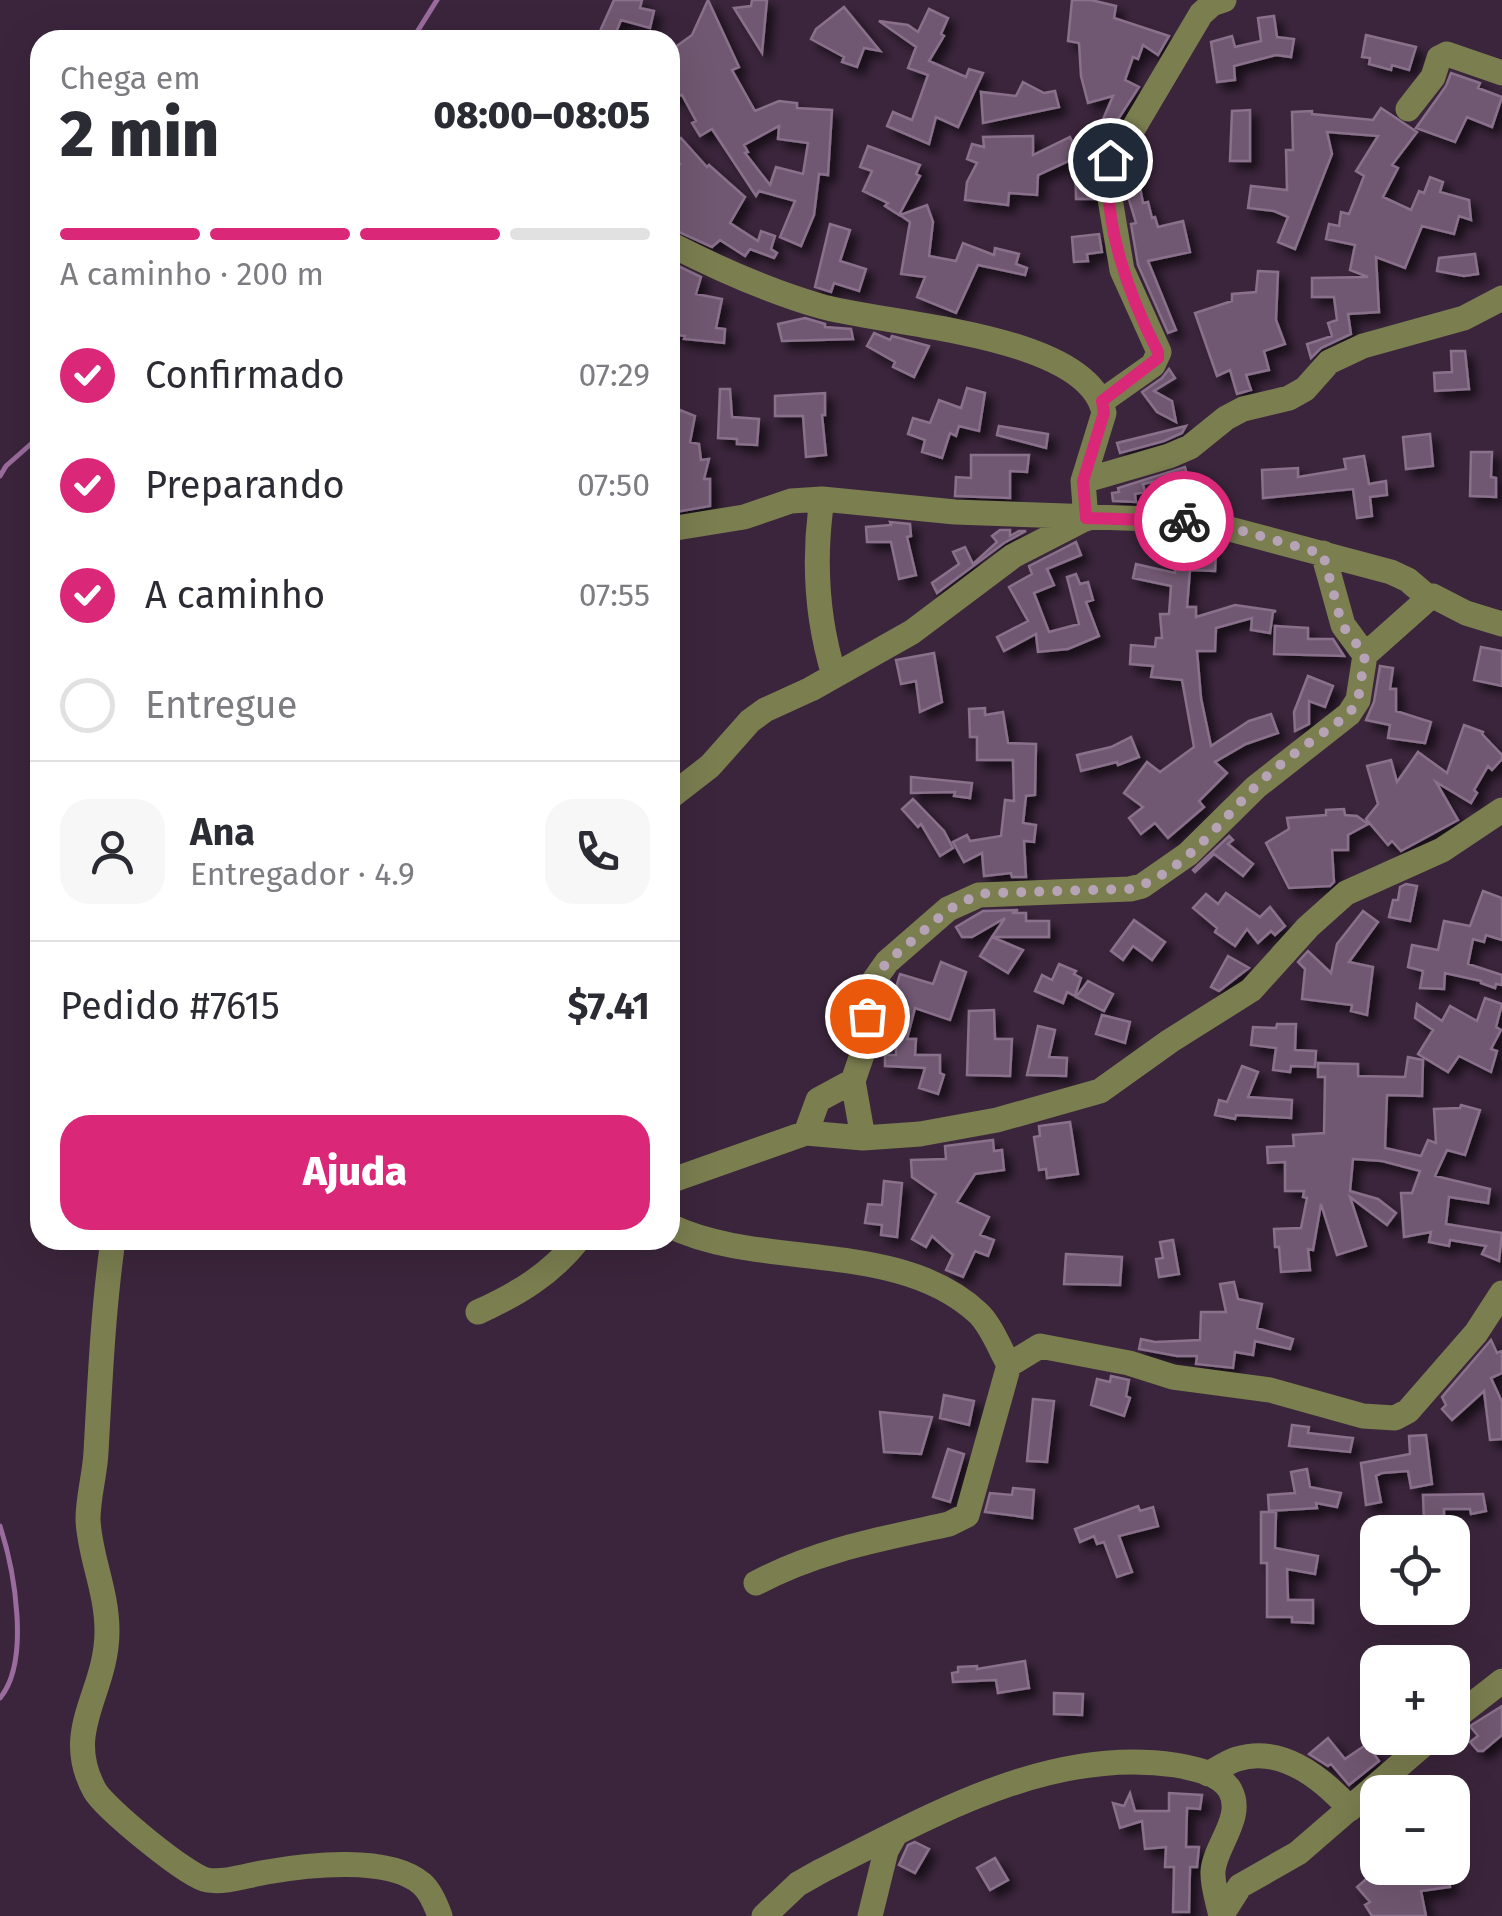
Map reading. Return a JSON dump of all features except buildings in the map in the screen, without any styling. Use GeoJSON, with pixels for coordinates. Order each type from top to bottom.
{"type":"FeatureCollection","features":[{"type":"Feature","properties":{"kind":"street"},"geometry":{"type":"LineString","coordinates":[[1102,401],[1153,364],[1158,352],[1122,270],[1107,181],[1110,160],[1130,134],[1201,14],[1224,0]]}},
{"type":"Feature","properties":{"kind":"street"},"geometry":{"type":"LineString","coordinates":[[1408,109],[1433,77],[1439,58],[1447,54],[1502,73]]}},
{"type":"Feature","properties":{"kind":"street"},"geometry":{"type":"LineString","coordinates":[[680,249],[737,276],[820,306],[1016,344],[1067,366],[1102,401],[1104,413],[1083,481],[1086,518]]}},
{"type":"Feature","properties":{"kind":"street"},"geometry":{"type":"LineString","coordinates":[[1083,481],[1190,447],[1243,409],[1288,398],[1305,388],[1329,362],[1363,346],[1464,318],[1502,298]]}},
{"type":"Feature","properties":{"kind":"street"},"geometry":{"type":"LineString","coordinates":[[822,499],[816,580],[821,632],[834,675]]}},
{"type":"Feature","properties":{"kind":"street"},"geometry":{"type":"LineString","coordinates":[[680,527],[744,516],[792,501],[822,499],[954,512],[1206,523],[1391,572],[1429,598]]}},
{"type":"Feature","properties":{"kind":"street"},"geometry":{"type":"LineString","coordinates":[[680,789],[710,766],[750,722],[938,615],[1013,556],[1086,518]]}},
{"type":"Feature","properties":{"kind":"street"},"geometry":{"type":"LineString","coordinates":[[1323,554],[1342,625],[1365,655]]}},
{"type":"Feature","properties":{"kind":"street"},"geometry":{"type":"LineString","coordinates":[[863,1138],[852,1082],[863,1052],[879,970],[936,919],[979,894],[1142,886],[1188,854],[1256,786],[1349,714],[1358,700],[1365,655],[1429,598],[1433,596],[1466,613],[1502,624]]}},
{"type":"Feature","properties":{"kind":"street"},"geometry":{"type":"LineString","coordinates":[[680,1177],[806,1133],[863,1138],[920,1134],[997,1120],[1100,1090],[1251,990],[1308,927],[1346,893],[1442,850],[1502,810]]}},
{"type":"Feature","properties":{"kind":"street"},"geometry":{"type":"LineString","coordinates":[[806,1133],[818,1100],[852,1082]]}},
{"type":"Feature","properties":{"kind":"street"},"geometry":{"type":"LineString","coordinates":[[680,1230],[704,1238],[918,1278],[979,1314],[1009,1366]]}},
{"type":"Feature","properties":{"kind":"street"},"geometry":{"type":"LineString","coordinates":[[112,1250],[88,1520],[106,1602],[107,1634],[104,1671],[82,1732],[81,1752],[95,1791],[116,1816],[201,1879],[222,1880],[295,1867],[364,1866],[414,1878],[426,1886],[440,1916]]}},
{"type":"Feature","properties":{"kind":"street"},"geometry":{"type":"LineString","coordinates":[[478,1312],[535,1282],[569,1250]]}},
{"type":"Feature","properties":{"kind":"street"},"geometry":{"type":"LineString","coordinates":[[756,1583],[826,1551],[949,1524],[966,1515],[973,1502],[1009,1366],[1040,1346],[1129,1363],[1173,1377],[1270,1390],[1363,1416],[1395,1418],[1408,1410],[1476,1333],[1502,1293]]}},
{"type":"Feature","properties":{"kind":"street"},"geometry":{"type":"LineString","coordinates":[[1470,1706],[1502,1681]]}},
{"type":"Feature","properties":{"kind":"street"},"geometry":{"type":"LineString","coordinates":[[1221,1916],[1240,1886],[1287,1862],[1412,1755]]}},
{"type":"Feature","properties":{"kind":"street"},"geometry":{"type":"LineString","coordinates":[[1208,1774],[1238,1759],[1266,1756],[1317,1775],[1350,1809]]}},
{"type":"Feature","properties":{"kind":"street"},"geometry":{"type":"LineString","coordinates":[[764,1916],[798,1884],[984,1792],[1054,1772],[1133,1762],[1181,1766],[1208,1774],[1222,1782],[1233,1801],[1231,1824],[1213,1870],[1221,1916]]}},
{"type":"Feature","properties":{"kind":"street"},"geometry":{"type":"LineString","coordinates":[[870,1916],[886,1851],[896,1833]]}},
{"type":"Feature","properties":{"kind":"waterway"},"geometry":{"type":"LineString","coordinates":[[418,30],[437,0]]}},
{"type":"Feature","properties":{"kind":"waterway"},"geometry":{"type":"LineString","coordinates":[[0,476],[30,445]]}},
{"type":"Feature","properties":{"kind":"waterway"},"geometry":{"type":"LineString","coordinates":[[0,1526],[17,1614],[15,1662],[0,1698]]}},
{"type":"Feature","properties":{"kind":"way so far"},"geometry":{"type":"LineString","coordinates":[[867,1016],[879,970],[948,910],[979,894],[1142,886],[1188,854],[1256,786],[1349,714],[1358,700],[1365,655],[1342,625],[1323,554],[1232,528],[1184,521]]}},
{"type":"Feature","properties":{"kind":"route"},"geometry":{"type":"LineString","coordinates":[[1110,160],[1107,181],[1122,270],[1158,358],[1102,401],[1104,413],[1083,481],[1086,518],[1184,521]]}}]}
